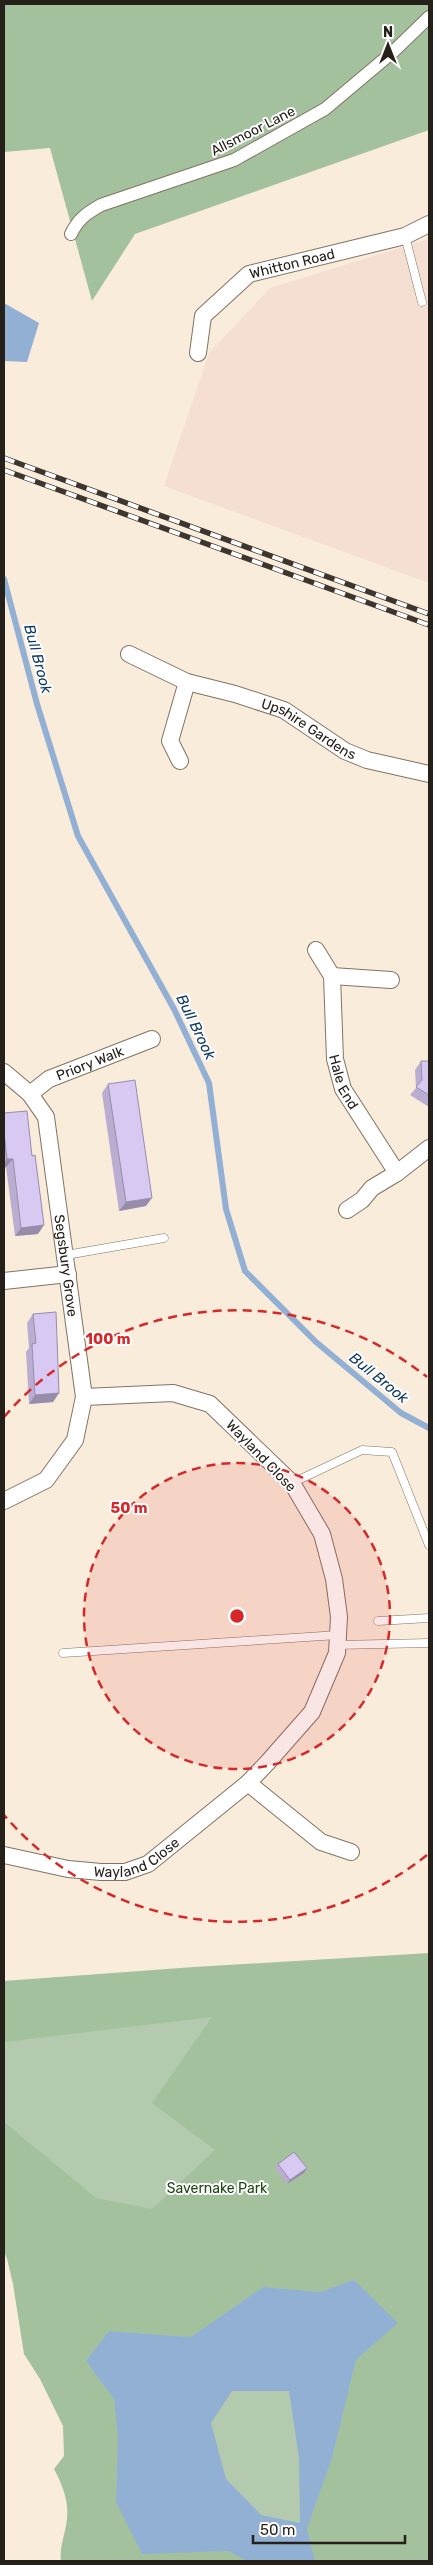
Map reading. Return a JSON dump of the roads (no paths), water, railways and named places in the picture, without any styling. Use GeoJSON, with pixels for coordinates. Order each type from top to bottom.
{"type":"FeatureCollection","features":[{"type":"Feature","properties":{"kind":"street","name":"Allsmoor Lane"},"geometry":{"type":"LineString","coordinates":[[71,234],[76,223],[83,216],[101,205],[140,194],[234,160],[325,109],[394,51],[429,17]]}},
{"type":"Feature","properties":{"kind":"street","name":"Whitton Road"},"geometry":{"type":"LineString","coordinates":[[198,353],[203,316],[249,274],[405,236],[429,224]]}},
{"type":"Feature","properties":{"kind":"street","name":"Upshire Gardens"},"geometry":{"type":"LineString","coordinates":[[130,654],[187,682],[235,694],[284,710],[345,751],[367,760],[429,774]]}},
{"type":"Feature","properties":{"kind":"street"},"geometry":{"type":"LineString","coordinates":[[180,761],[170,741],[187,682]]}},
{"type":"Feature","properties":{"kind":"street","name":"Hale End"},"geometry":{"type":"LineString","coordinates":[[316,950],[332,976],[335,1059],[343,1089],[396,1174]]}},
{"type":"Feature","properties":{"kind":"street"},"geometry":{"type":"LineString","coordinates":[[332,976],[391,980]]}},
{"type":"Feature","properties":{"kind":"street","name":"Priory Walk"},"geometry":{"type":"LineString","coordinates":[[30,1094],[49,1079],[152,1039]]}},
{"type":"Feature","properties":{"kind":"street","name":"Segsbury Grove"},"geometry":{"type":"LineString","coordinates":[[4,1072],[30,1094],[46,1117],[84,1397],[74,1440],[46,1480],[4,1501]]}},
{"type":"Feature","properties":{"kind":"street"},"geometry":{"type":"LineString","coordinates":[[347,1210],[362,1200],[372,1188],[396,1174],[429,1148]]}},
{"type":"Feature","properties":{"kind":"street"},"geometry":{"type":"LineString","coordinates":[[4,1281],[68,1274]]}},
{"type":"Feature","properties":{"kind":"street","name":"Wayland Close"},"geometry":{"type":"LineString","coordinates":[[4,1855],[68,1869],[125,1872],[148,1864],[248,1783],[312,1712],[337,1653],[339,1616],[334,1579],[322,1534],[292,1483],[210,1404],[173,1393],[84,1397]]}},
{"type":"Feature","properties":{"kind":"street"},"geometry":{"type":"LineString","coordinates":[[248,1783],[320,1842],[351,1852]]}},
{"type":"Feature","properties":{"kind":"lane"},"geometry":{"type":"LineString","coordinates":[[405,236],[422,302]]}},
{"type":"Feature","properties":{"kind":"lane"},"geometry":{"type":"LineString","coordinates":[[66,1255],[164,1238]]}},
{"type":"Feature","properties":{"kind":"lane"},"geometry":{"type":"LineString","coordinates":[[292,1483],[362,1450],[392,1452],[429,1545]]}},
{"type":"Feature","properties":{"kind":"lane"},"geometry":{"type":"LineString","coordinates":[[378,1621],[429,1618]]}},
{"type":"Feature","properties":{"kind":"lane"},"geometry":{"type":"LineString","coordinates":[[63,1653],[338,1640],[429,1643]]}},
{"type":"Feature","properties":{"kind":"water"},"geometry":{"type":"Polygon","coordinates":[[[4,303],[39,323],[27,362],[4,361],[4,303]]]}},
{"type":"Feature","properties":{"kind":"water"},"geometry":{"type":"Polygon","coordinates":[[[354,2280],[398,2323],[356,2360],[332,2458],[307,2529],[315,2561],[247,2561],[228,2551],[142,2554],[116,2502],[118,2438],[114,2399],[86,2361],[109,2331],[191,2337],[263,2287],[320,2292],[354,2280]],[[232,2391],[211,2423],[226,2479],[261,2515],[300,2523],[299,2458],[289,2391],[232,2391]]]}},
{"type":"Feature","properties":{"kind":"waterway","name":"Bull Brook"},"geometry":{"type":"LineString","coordinates":[[4,579],[37,704],[78,836],[174,1009],[209,1083],[226,1209],[245,1271],[316,1342],[401,1413],[429,1428]]}},
{"type":"Feature","properties":{"kind":"railway"},"geometry":{"type":"LineString","coordinates":[[4,458],[429,614]]}},
{"type":"Feature","properties":{"kind":"railway"},"geometry":{"type":"LineString","coordinates":[[4,470],[429,625]]}},
{"type":"Feature","properties":{"kind":"park label","name":"Savernake Park"},"geometry":{"type":"Point","coordinates":[217,2188]}}]}
